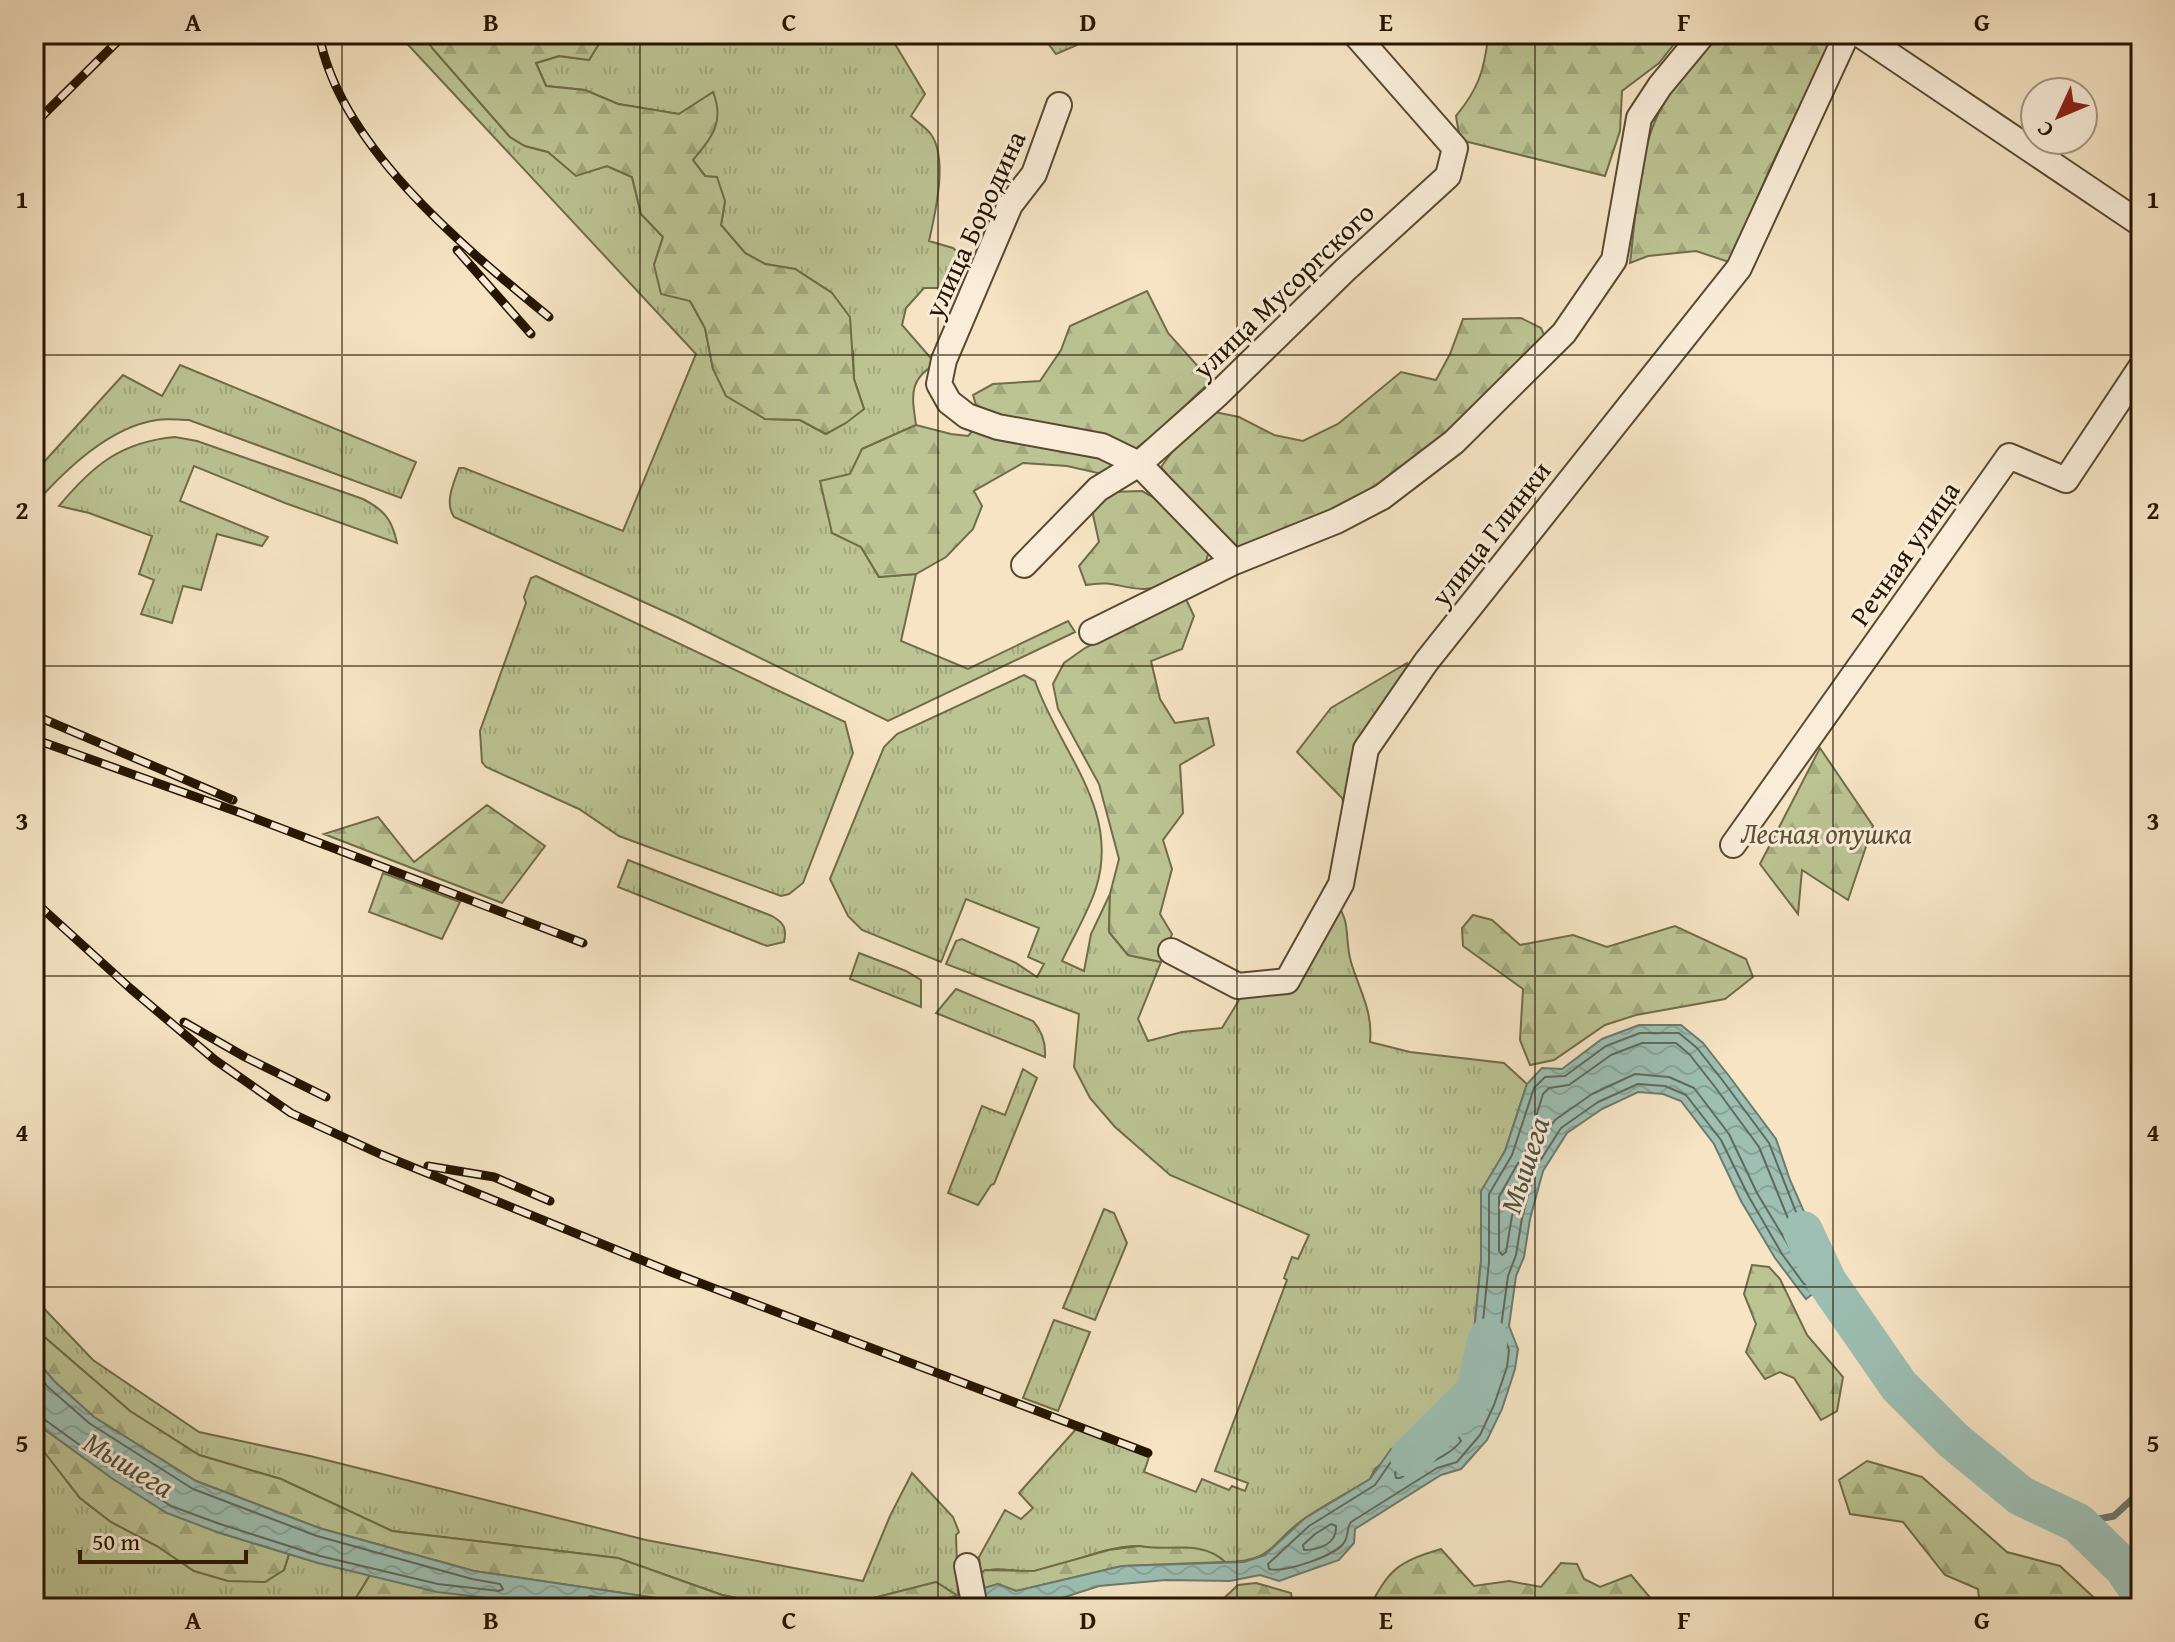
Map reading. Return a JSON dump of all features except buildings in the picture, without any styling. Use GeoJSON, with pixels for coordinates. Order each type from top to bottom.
{"type":"FeatureCollection","features":[{"type":"Feature","properties":{"kind":"street","name":"улица Мусоргского"},"geometry":{"type":"LineString","coordinates":[[1024,565],[1098,489],[1139,464],[1218,394],[1345,270],[1448,176],[1455,148],[1355,34]]}},
{"type":"Feature","properties":{"kind":"street"},"geometry":{"type":"LineString","coordinates":[[1092,632],[1234,562],[1336,521],[1382,497],[1454,442],[1564,333],[1614,260],[1639,118],[1660,86],[1703,34]]}},
{"type":"Feature","properties":{"kind":"street","name":"улица Глинки"},"geometry":{"type":"LineString","coordinates":[[1171,951],[1238,986],[1287,981],[1341,884],[1366,749],[1426,662],[1739,268],[1847,34]]}},
{"type":"Feature","properties":{"kind":"street"},"geometry":{"type":"LineString","coordinates":[[1859,34],[2141,224]]}},
{"type":"Feature","properties":{"kind":"street","name":"улица Бородина"},"geometry":{"type":"LineString","coordinates":[[1059,105],[1034,174],[1010,205],[944,360],[939,384],[949,402],[967,416],[998,427],[1102,446],[1139,464]]}},
{"type":"Feature","properties":{"kind":"street","name":"Речная улица"},"geometry":{"type":"LineString","coordinates":[[1733,845],[2009,456],[2066,480],[2141,367]]}},
{"type":"Feature","properties":{"kind":"street"},"geometry":{"type":"LineString","coordinates":[[1139,464],[1234,562]]}},
{"type":"Feature","properties":{"kind":"street"},"geometry":{"type":"LineString","coordinates":[[967,1566],[975,1608]]}},
{"type":"Feature","properties":{"kind":"green space"},"geometry":{"type":"Polygon","coordinates":[[[398,34],[423,34],[510,137],[525,146],[548,152],[576,175],[607,166],[632,177],[641,214],[663,237],[654,265],[690,301],[705,328],[713,369],[765,419],[800,420],[826,434],[864,409],[854,379],[853,352],[832,293],[795,269],[765,264],[745,253],[721,225],[725,201],[693,160],[713,93],[679,114],[618,104],[585,90],[546,86],[536,63],[559,56],[589,60],[605,34],[889,34],[925,94],[911,116],[930,133],[939,156],[939,186],[929,241],[953,248],[976,269],[965,291],[924,288],[906,308],[902,325],[936,364],[916,383],[913,397],[916,425],[862,449],[861,547],[879,577],[916,574],[901,641],[968,669],[1068,621],[1075,632],[888,721],[677,617],[454,517],[450,505],[451,492],[459,468],[464,468],[623,531],[696,354],[398,34]]]}},
{"type":"Feature","properties":{"kind":"green space"},"geometry":{"type":"Polygon","coordinates":[[[423,34],[605,34],[589,60],[559,56],[536,63],[546,86],[585,90],[618,104],[679,114],[713,92],[718,112],[715,129],[693,160],[705,176],[717,177],[725,201],[721,225],[745,253],[765,264],[795,269],[832,293],[850,317],[854,379],[864,409],[826,434],[800,420],[765,419],[726,396],[713,369],[705,328],[690,301],[661,294],[654,265],[663,237],[641,214],[632,177],[607,166],[576,176],[548,152],[525,146],[510,137],[423,34]]]}},
{"type":"Feature","properties":{"kind":"green space"},"geometry":{"type":"Polygon","coordinates":[[[1041,34],[1079,34],[1077,45],[1056,54],[1041,34]]]}},
{"type":"Feature","properties":{"kind":"green space"},"geometry":{"type":"Polygon","coordinates":[[[1493,34],[1682,34],[1659,63],[1622,91],[1620,131],[1605,176],[1460,140],[1456,116],[1479,80],[1488,37],[1493,34]]]}},
{"type":"Feature","properties":{"kind":"green space"},"geometry":{"type":"Polygon","coordinates":[[[1716,34],[1835,34],[1729,262],[1696,251],[1648,256],[1630,263],[1641,172],[1655,121],[1674,87],[1716,34]]]}},
{"type":"Feature","properties":{"kind":"green space"},"geometry":{"type":"Polygon","coordinates":[[[1147,291],[1168,333],[1211,381],[1155,434],[1102,474],[1067,466],[1023,463],[974,491],[982,506],[973,529],[946,557],[916,574],[879,577],[861,547],[832,533],[820,481],[850,474],[862,449],[916,425],[968,436],[981,422],[973,395],[993,384],[1040,381],[1061,350],[1070,326],[1147,291]]]}},
{"type":"Feature","properties":{"kind":"green space"},"geometry":{"type":"Polygon","coordinates":[[[1521,318],[1541,328],[1545,337],[1435,447],[1374,493],[1238,550],[1161,467],[1183,437],[1215,412],[1239,417],[1274,435],[1303,441],[1338,424],[1401,372],[1436,380],[1463,319],[1521,318]]]}},
{"type":"Feature","properties":{"kind":"green space"},"geometry":{"type":"Polygon","coordinates":[[[180,365],[416,462],[401,498],[189,420],[165,419],[139,424],[105,441],[74,465],[34,505],[34,473],[123,375],[162,396],[180,365]]]}},
{"type":"Feature","properties":{"kind":"green space"},"geometry":{"type":"Polygon","coordinates":[[[175,437],[197,441],[363,499],[386,516],[397,543],[194,466],[180,501],[268,537],[262,546],[217,534],[201,590],[183,586],[172,623],[141,614],[154,580],[139,574],[152,536],[89,513],[59,506],[96,467],[110,458],[139,444],[175,437]]]}},
{"type":"Feature","properties":{"kind":"green space"},"geometry":{"type":"Polygon","coordinates":[[[1142,491],[1162,502],[1209,551],[1204,568],[1159,587],[1135,588],[1103,583],[1086,585],[1079,566],[1099,542],[1092,510],[1111,492],[1142,491]]]}},
{"type":"Feature","properties":{"kind":"green space"},"geometry":{"type":"Polygon","coordinates":[[[536,576],[845,722],[853,753],[803,883],[781,896],[619,836],[579,809],[486,767],[482,762],[480,731],[526,603],[524,597],[531,578],[536,576]]]}},
{"type":"Feature","properties":{"kind":"green space"},"geometry":{"type":"Polygon","coordinates":[[[1185,597],[1194,616],[1182,649],[1151,661],[1160,699],[1175,723],[1208,718],[1214,745],[1180,765],[1183,813],[1163,840],[1172,869],[1160,914],[1172,934],[1161,962],[1128,955],[1109,932],[1110,894],[1119,859],[1099,784],[1058,709],[1053,684],[1064,663],[1085,648],[1185,597]]]}},
{"type":"Feature","properties":{"kind":"green space"},"geometry":{"type":"Polygon","coordinates":[[[1407,663],[1411,676],[1348,818],[1342,798],[1297,752],[1331,708],[1407,663]]]}},
{"type":"Feature","properties":{"kind":"green space"},"geometry":{"type":"Polygon","coordinates":[[[1024,675],[1035,681],[1084,781],[1100,832],[1102,859],[1096,888],[1062,961],[1084,971],[1091,934],[1110,894],[1109,932],[1128,955],[1161,962],[1138,1019],[1148,1041],[1182,1032],[1222,1028],[1244,992],[1280,991],[1336,902],[1344,918],[1351,962],[1368,1011],[1370,1042],[1410,1052],[1504,1063],[1527,1084],[1505,1151],[1481,1192],[1481,1262],[1470,1371],[1476,1391],[1470,1408],[1407,1443],[1375,1469],[1370,1479],[1305,1518],[1271,1549],[1253,1558],[1225,1562],[1201,1550],[1138,1546],[1112,1549],[1036,1571],[994,1569],[981,1573],[979,1557],[1005,1510],[1021,1519],[1033,1508],[1019,1493],[1077,1428],[1149,1457],[1144,1472],[1196,1492],[1202,1479],[1229,1490],[1232,1486],[1245,1491],[1248,1483],[1215,1471],[1287,1280],[1284,1278],[1292,1257],[1298,1259],[1309,1235],[1170,1175],[1115,1127],[1090,1098],[1074,1067],[1079,1014],[946,964],[956,941],[962,939],[1016,963],[1037,977],[1044,964],[1028,957],[1039,928],[966,899],[941,962],[862,930],[848,916],[830,879],[884,747],[897,734],[1024,675]]]}},
{"type":"Feature","properties":{"kind":"green space","name":"Лесная опушка"},"geometry":{"type":"Polygon","coordinates":[[[1820,748],[1873,826],[1848,900],[1802,870],[1798,914],[1760,864],[1820,748]]]}},
{"type":"Feature","properties":{"kind":"green space"},"geometry":{"type":"Polygon","coordinates":[[[487,805],[545,846],[502,903],[324,834],[378,817],[414,862],[487,805]]]}},
{"type":"Feature","properties":{"kind":"green space"},"geometry":{"type":"Polygon","coordinates":[[[628,860],[772,916],[784,926],[784,942],[767,946],[618,887],[628,860]]]}},
{"type":"Feature","properties":{"kind":"green space"},"geometry":{"type":"Polygon","coordinates":[[[383,873],[460,902],[442,939],[369,912],[383,873]]]}},
{"type":"Feature","properties":{"kind":"green space"},"geometry":{"type":"Polygon","coordinates":[[[1473,915],[1492,920],[1520,945],[1573,935],[1607,947],[1675,926],[1746,959],[1753,977],[1725,999],[1636,1015],[1605,1025],[1554,1060],[1530,1065],[1520,1040],[1523,989],[1463,946],[1462,928],[1473,915]]]}},
{"type":"Feature","properties":{"kind":"green space"},"geometry":{"type":"Polygon","coordinates":[[[859,953],[921,980],[921,1007],[850,979],[859,953]]]}},
{"type":"Feature","properties":{"kind":"green space"},"geometry":{"type":"Polygon","coordinates":[[[956,989],[1033,1021],[1043,1038],[1045,1057],[936,1013],[956,989]]]}},
{"type":"Feature","properties":{"kind":"green space"},"geometry":{"type":"Polygon","coordinates":[[[1023,1069],[1037,1078],[994,1184],[978,1205],[948,1193],[982,1106],[1005,1115],[1023,1069]]]}},
{"type":"Feature","properties":{"kind":"green space"},"geometry":{"type":"Polygon","coordinates":[[[1104,1209],[1114,1213],[1127,1243],[1095,1320],[1063,1308],[1104,1209]]]}},
{"type":"Feature","properties":{"kind":"green space"},"geometry":{"type":"Polygon","coordinates":[[[1752,1265],[1769,1267],[1780,1279],[1807,1335],[1843,1377],[1837,1411],[1821,1420],[1794,1378],[1780,1372],[1765,1379],[1746,1352],[1756,1324],[1744,1294],[1752,1265]]]}},
{"type":"Feature","properties":{"kind":"green space"},"geometry":{"type":"Polygon","coordinates":[[[34,1298],[93,1360],[199,1432],[310,1456],[646,1540],[863,1581],[912,1473],[953,1517],[959,1532],[956,1535],[958,1596],[936,1582],[862,1601],[820,1608],[786,1608],[722,1595],[618,1558],[392,1531],[281,1479],[199,1455],[130,1411],[34,1328],[34,1298]]]}},
{"type":"Feature","properties":{"kind":"green space"},"geometry":{"type":"Polygon","coordinates":[[[1054,1320],[1090,1332],[1058,1411],[1023,1398],[1054,1320]]]}},
{"type":"Feature","properties":{"kind":"green space"},"geometry":{"type":"Polygon","coordinates":[[[34,1328],[130,1411],[199,1455],[281,1479],[392,1531],[618,1558],[722,1595],[786,1608],[689,1608],[663,1599],[474,1571],[319,1528],[196,1481],[94,1417],[54,1381],[34,1357],[34,1328]]]}},
{"type":"Feature","properties":{"kind":"green space"},"geometry":{"type":"Polygon","coordinates":[[[34,1419],[113,1479],[217,1532],[289,1554],[284,1570],[265,1582],[228,1581],[194,1571],[157,1546],[111,1522],[80,1498],[34,1443],[34,1419]]]}},
{"type":"Feature","properties":{"kind":"green space"},"geometry":{"type":"Polygon","coordinates":[[[34,1443],[41,1447],[80,1498],[111,1522],[157,1546],[194,1571],[284,1570],[289,1554],[370,1575],[356,1598],[357,1608],[34,1608],[34,1443]]]}},
{"type":"Feature","properties":{"kind":"green space"},"geometry":{"type":"Polygon","coordinates":[[[1867,1461],[1922,1477],[2007,1552],[2060,1566],[2105,1608],[1980,1608],[1978,1589],[1945,1575],[1903,1522],[1850,1514],[1839,1480],[1867,1461]]]}},
{"type":"Feature","properties":{"kind":"green space"},"geometry":{"type":"Polygon","coordinates":[[[1139,1546],[1195,1548],[1216,1555],[1225,1562],[1122,1566],[1016,1591],[998,1584],[982,1589],[981,1573],[985,1570],[1034,1571],[1109,1550],[1139,1546]]]}},
{"type":"Feature","properties":{"kind":"green space"},"geometry":{"type":"Polygon","coordinates":[[[1441,1549],[1474,1586],[1509,1581],[1541,1587],[1561,1563],[1577,1564],[1584,1579],[1600,1587],[1631,1575],[1653,1601],[1644,1608],[1369,1608],[1397,1568],[1441,1549]]]}},
{"type":"Feature","properties":{"kind":"green space"},"geometry":{"type":"Polygon","coordinates":[[[370,1575],[464,1595],[595,1608],[357,1608],[356,1598],[370,1575]]]}},
{"type":"Feature","properties":{"kind":"green space"},"geometry":{"type":"Polygon","coordinates":[[[936,1582],[958,1596],[912,1608],[820,1608],[862,1601],[936,1582]]]}},
{"type":"Feature","properties":{"kind":"green space"},"geometry":{"type":"Polygon","coordinates":[[[1256,1583],[1291,1593],[1293,1608],[1226,1608],[1222,1600],[1238,1585],[1256,1583]]]}},
{"type":"Feature","properties":{"kind":"water"},"geometry":{"type":"Polygon","coordinates":[[[1639,1025],[1681,1025],[1703,1043],[1729,1076],[1776,1139],[1790,1180],[1833,1278],[1806,1299],[1775,1258],[1741,1201],[1714,1144],[1681,1101],[1663,1094],[1638,1092],[1602,1109],[1567,1133],[1543,1171],[1524,1257],[1516,1276],[1509,1326],[1518,1349],[1515,1369],[1502,1409],[1487,1440],[1461,1469],[1441,1475],[1355,1529],[1354,1543],[1339,1560],[1279,1581],[1260,1575],[1230,1581],[1166,1580],[1099,1586],[1031,1608],[912,1608],[998,1584],[1016,1591],[1122,1566],[1244,1562],[1265,1555],[1304,1519],[1370,1479],[1391,1449],[1407,1443],[1410,1432],[1425,1416],[1456,1418],[1470,1408],[1476,1391],[1470,1371],[1481,1262],[1481,1191],[1505,1151],[1527,1084],[1542,1068],[1562,1069],[1602,1039],[1639,1025]]]}},
{"type":"Feature","properties":{"kind":"water"},"geometry":{"type":"Polygon","coordinates":[[[34,1357],[54,1381],[94,1417],[196,1481],[319,1528],[474,1571],[663,1599],[689,1608],[595,1608],[574,1603],[523,1602],[437,1592],[318,1563],[167,1513],[113,1479],[34,1419],[34,1357]]]}},
{"type":"Feature","properties":{"kind":"waterway","name":"Мышега"},"geometry":{"type":"LineString","coordinates":[[1803,1231],[1827,1282],[1899,1386],[1953,1440],[2021,1496],[2078,1523],[2124,1568],[2141,1593]]}},
{"type":"Feature","properties":{"kind":"waterway","name":"Мышега"},"geometry":{"type":"LineString","coordinates":[[1410,1457],[1476,1391],[1488,1338]]}},
{"type":"Feature","properties":{"kind":"waterway"},"geometry":{"type":"LineString","coordinates":[[2078,1523],[2114,1516],[2141,1491]]}},
{"type":"Feature","properties":{"kind":"railway"},"geometry":{"type":"LineString","coordinates":[[34,124],[125,34]]}},
{"type":"Feature","properties":{"kind":"railway"},"geometry":{"type":"LineString","coordinates":[[319,34],[331,75],[352,116],[378,155],[445,227],[549,317]]}},
{"type":"Feature","properties":{"kind":"railway"},"geometry":{"type":"LineString","coordinates":[[457,250],[531,334]]}},
{"type":"Feature","properties":{"kind":"railway"},"geometry":{"type":"LineString","coordinates":[[34,715],[233,800]]}},
{"type":"Feature","properties":{"kind":"railway"},"geometry":{"type":"LineString","coordinates":[[34,739],[241,813],[583,943]]}},
{"type":"Feature","properties":{"kind":"railway"},"geometry":{"type":"LineString","coordinates":[[34,901],[215,1060],[291,1113],[380,1154],[671,1272],[1148,1453]]}},
{"type":"Feature","properties":{"kind":"railway"},"geometry":{"type":"LineString","coordinates":[[184,1022],[245,1057],[326,1097]]}},
{"type":"Feature","properties":{"kind":"railway"},"geometry":{"type":"LineString","coordinates":[[428,1166],[494,1177],[550,1201]]}}]}
